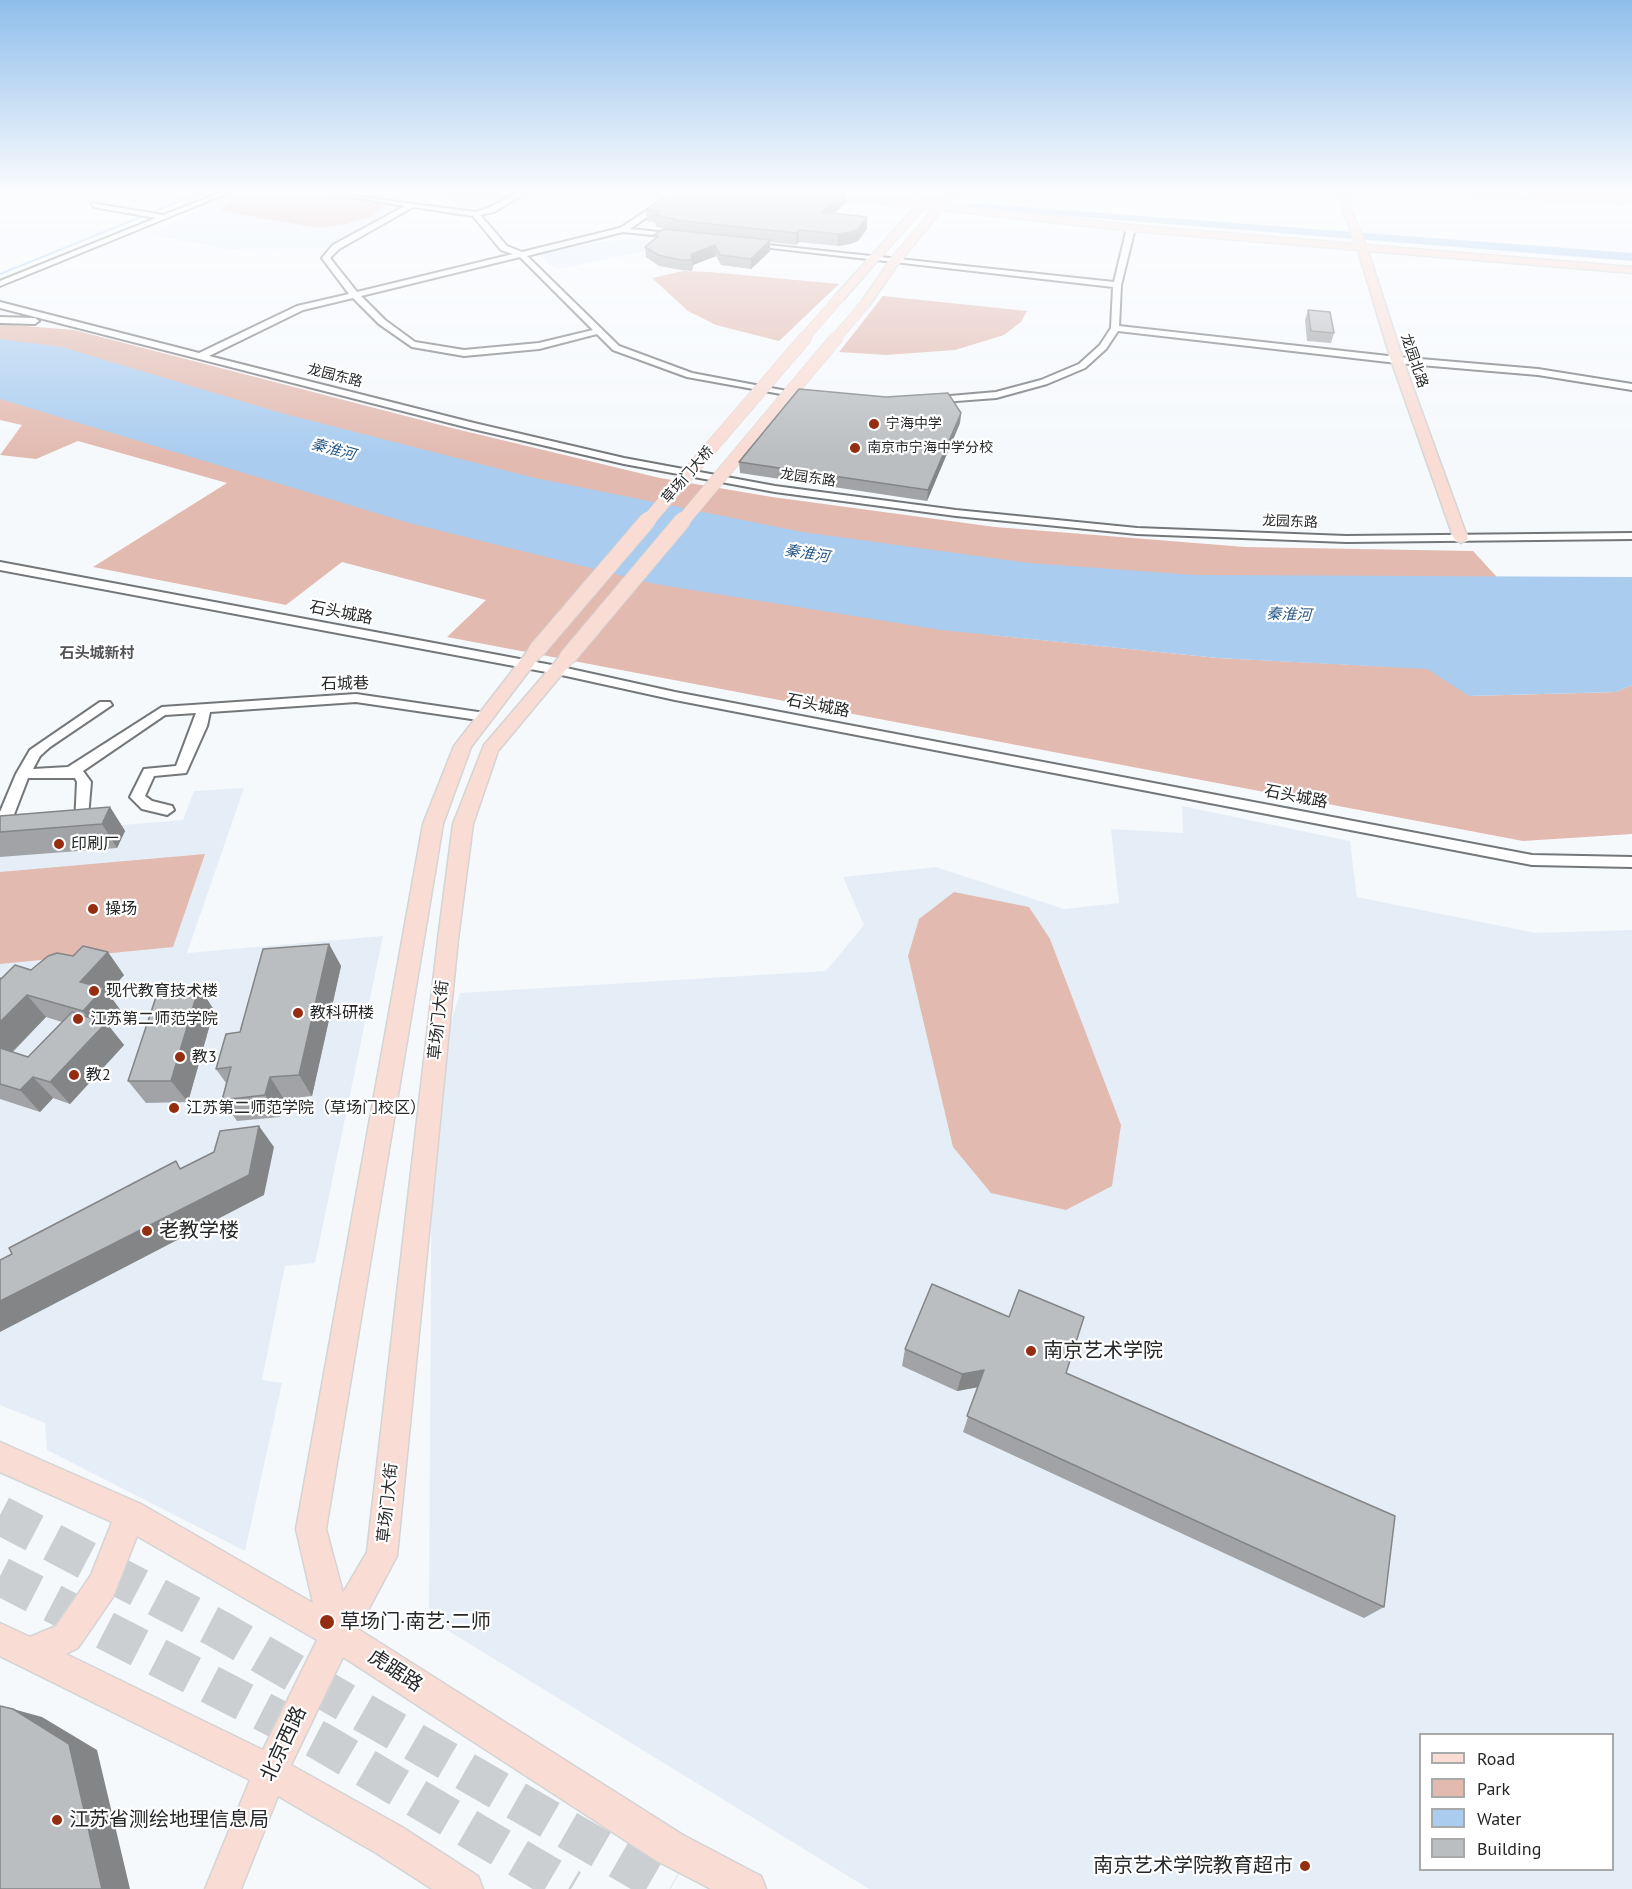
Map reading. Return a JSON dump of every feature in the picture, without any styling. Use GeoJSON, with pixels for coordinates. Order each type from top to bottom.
{"type":"FeatureCollection","features":[{"type":"Feature","properties":{"kind":"main road","name":"草场门大桥"},"geometry":{"type":"LineString","coordinates":[[531,658],[855,281]]}},
{"type":"Feature","properties":{"kind":"main road","name":"草场门大桥"},"geometry":{"type":"LineString","coordinates":[[562,664],[865,304],[881,281]]}},
{"type":"Feature","properties":{"kind":"main road","name":"龙园北路"},"geometry":{"type":"LineString","coordinates":[[1373,281],[1397,360],[1461,538]]}},
{"type":"Feature","properties":{"kind":"main road"},"geometry":{"type":"LineString","coordinates":[[337,1634],[311,1529],[432,824],[463,746],[531,658]]}},
{"type":"Feature","properties":{"kind":"main road","name":"草场门大街"},"geometry":{"type":"LineString","coordinates":[[337,1634],[382,1556],[441,1006],[463,824],[490,749],[562,664]]}},
{"type":"Feature","properties":{"kind":"main road","name":"虎踞路"},"geometry":{"type":"LineString","coordinates":[[0,1457],[130,1515],[337,1634],[670,1848],[748,1889]]}},
{"type":"Feature","properties":{"kind":"main road"},"geometry":{"type":"LineString","coordinates":[[31,1653],[67,1637],[102,1586],[130,1515]]}},
{"type":"Feature","properties":{"kind":"main road","name":"北京西路"},"geometry":{"type":"LineString","coordinates":[[223,1889],[270,1772],[337,1634]]}},
{"type":"Feature","properties":{"kind":"main road"},"geometry":{"type":"LineString","coordinates":[[0,1639],[270,1772],[389,1840],[465,1889]]}},
{"type":"Feature","properties":{"kind":"street"},"geometry":{"type":"LineString","coordinates":[[344,281],[382,322],[412,344],[464,353],[539,346],[599,331]]}},
{"type":"Feature","properties":{"kind":"street"},"geometry":{"type":"LineString","coordinates":[[200,357],[300,308],[409,281]]}},
{"type":"Feature","properties":{"kind":"street"},"geometry":{"type":"LineString","coordinates":[[548,281],[616,348],[690,375],[815,396]]}},
{"type":"Feature","properties":{"kind":"street"},"geometry":{"type":"LineString","coordinates":[[1080,281],[1117,285]]}},
{"type":"Feature","properties":{"kind":"street"},"geometry":{"type":"LineString","coordinates":[[921,400],[996,395],[1044,382],[1083,366],[1103,347],[1114,328],[1118,281]]}},
{"type":"Feature","properties":{"kind":"street","name":"龙园东路"},"geometry":{"type":"LineString","coordinates":[[0,305],[200,357],[624,461],[776,489],[956,513],[1137,531],[1346,539],[1632,536]]}},
{"type":"Feature","properties":{"kind":"street"},"geometry":{"type":"LineString","coordinates":[[0,320],[68,323]]}},
{"type":"Feature","properties":{"kind":"street"},"geometry":{"type":"LineString","coordinates":[[1114,328],[1397,360],[1538,372],[1632,387]]}},
{"type":"Feature","properties":{"kind":"street","name":"石头城路"},"geometry":{"type":"LineString","coordinates":[[0,566],[531,658],[562,664],[675,696],[1532,861],[1632,862]]}},
{"type":"Feature","properties":{"kind":"street","name":"石城巷"},"geometry":{"type":"LineString","coordinates":[[71,772],[162,711],[356,698],[485,717]]}},
{"type":"Feature","properties":{"kind":"street"},"geometry":{"type":"LineString","coordinates":[[0,830],[23,774],[35,753],[105,705]]}},
{"type":"Feature","properties":{"kind":"street"},"geometry":{"type":"LineString","coordinates":[[167,810],[147,805],[137,797],[149,772],[181,770],[201,726],[204,708]]}},
{"type":"Feature","properties":{"kind":"street"},"geometry":{"type":"LineString","coordinates":[[23,774],[71,772],[80,775],[84,782],[82,824]]}},
{"type":"Feature","properties":{"kind":"shaded area","name":"江苏第二师范学院（草场门校区）"},"geometry":{"type":"Polygon","coordinates":[[[244,788],[187,953],[383,936],[315,1263],[285,1266],[262,1380],[282,1383],[245,1551],[47,1450],[45,1423],[0,1405],[0,835],[183,820],[194,791],[244,788]]]}},
{"type":"Feature","properties":{"kind":"shaded area","name":"南京艺术学院"},"geometry":{"type":"Polygon","coordinates":[[[1182,806],[1350,841],[1357,897],[1536,933],[1632,930],[1632,1889],[869,1889],[429,1619],[432,1084],[460,993],[826,971],[864,925],[843,877],[936,867],[1064,909],[1119,903],[1111,829],[1183,833],[1182,806]]]}},
{"type":"Feature","properties":{"kind":"green space"},"geometry":{"type":"Polygon","coordinates":[[[655,281],[808,281],[839,284],[779,341],[716,325],[688,311],[655,281]]]}},
{"type":"Feature","properties":{"kind":"green space"},"geometry":{"type":"Polygon","coordinates":[[[883,296],[1027,311],[1021,322],[1004,335],[955,350],[886,355],[839,352],[883,296]]]}},
{"type":"Feature","properties":{"kind":"green space"},"geometry":{"type":"Polygon","coordinates":[[[0,324],[74,330],[452,428],[660,478],[772,497],[995,527],[1245,547],[1473,551],[1496,576],[1469,696],[1616,692],[1632,685],[1632,834],[1523,841],[447,637],[486,600],[342,562],[286,605],[93,567],[227,483],[78,441],[36,459],[0,455],[22,425],[0,420],[0,324]],[[982,634],[1218,658],[1396,667],[982,634]]]}},
{"type":"Feature","properties":{"kind":"green space","name":"操场"},"geometry":{"type":"Polygon","coordinates":[[[205,854],[173,947],[0,964],[0,872],[205,854]]]}},
{"type":"Feature","properties":{"kind":"green space"},"geometry":{"type":"Polygon","coordinates":[[[954,892],[1029,907],[1050,939],[1121,1125],[1112,1186],[1066,1210],[991,1193],[953,1147],[908,956],[919,919],[954,892]]]}},
{"type":"Feature","properties":{"kind":"water","name":"秦淮河"},"geometry":{"type":"Polygon","coordinates":[[[0,339],[62,347],[281,413],[535,478],[802,532],[1029,563],[1195,575],[1632,577],[1632,685],[1616,692],[1469,696],[1427,669],[1218,658],[941,630],[655,584],[409,523],[0,399],[0,339]]]}},
{"type":"Feature","properties":{"kind":"building"},"geometry":{"type":"Polygon","coordinates":[[[1308,310],[1330,312],[1334,333],[1311,331],[1308,310]]]}},
{"type":"Feature","properties":{"kind":"building","name":"南京市宁海中学分校"},"geometry":{"type":"Polygon","coordinates":[[[799,389],[886,397],[948,393],[961,413],[928,490],[739,462],[799,389]]]}},
{"type":"Feature","properties":{"kind":"building"},"geometry":{"type":"Polygon","coordinates":[[[110,807],[102,824],[0,832],[0,816],[110,807]]]}},
{"type":"Feature","properties":{"kind":"building"},"geometry":{"type":"Polygon","coordinates":[[[329,944],[299,1075],[270,1077],[265,1095],[222,1100],[231,1067],[216,1069],[226,1034],[240,1032],[263,949],[329,944]]]}},
{"type":"Feature","properties":{"kind":"building"},"geometry":{"type":"Polygon","coordinates":[[[83,946],[108,952],[80,982],[104,988],[83,1011],[27,995],[0,1022],[0,978],[15,965],[31,970],[48,956],[57,953],[73,956],[83,946]]]}},
{"type":"Feature","properties":{"kind":"building"},"geometry":{"type":"Polygon","coordinates":[[[199,987],[171,1081],[128,1081],[158,991],[199,987]]]}},
{"type":"Feature","properties":{"kind":"building"},"geometry":{"type":"Polygon","coordinates":[[[72,1012],[106,1023],[50,1082],[33,1077],[20,1090],[0,1084],[0,1048],[28,1057],[72,1012]]]}},
{"type":"Feature","properties":{"kind":"building"},"geometry":{"type":"Polygon","coordinates":[[[259,1126],[249,1175],[0,1301],[0,1260],[12,1254],[9,1248],[176,1161],[180,1169],[214,1152],[220,1131],[259,1126]]]}},
{"type":"Feature","properties":{"kind":"building","name":"南京艺术学院"},"geometry":{"type":"Polygon","coordinates":[[[932,1284],[1009,1317],[1019,1290],[1084,1317],[1066,1373],[1395,1516],[1384,1607],[967,1416],[984,1370],[962,1374],[905,1349],[932,1284]]]}},
{"type":"Feature","properties":{"kind":"building","name":"江苏省测绘地理信息局"},"geometry":{"type":"Polygon","coordinates":[[[0,1706],[13,1709],[69,1744],[102,1889],[0,1889],[0,1706]]]}},
{"type":"Feature","properties":{"kind":"tunnel"},"geometry":{"type":"LineString","coordinates":[[0,1515],[218,1629],[670,1889]]}},
{"type":"Feature","properties":{"kind":"tunnel"},"geometry":{"type":"LineString","coordinates":[[0,1576],[320,1741],[571,1889]]}},
{"type":"Feature","properties":{"kind":"place","name":"宁海中学"},"geometry":{"type":"Point","coordinates":[874,424]}},
{"type":"Feature","properties":{"kind":"place","name":"南京市宁海中学分校"},"geometry":{"type":"Point","coordinates":[855,448]}},
{"type":"Feature","properties":{"kind":"place","name":"印刷厂"},"geometry":{"type":"Point","coordinates":[59,844]}},
{"type":"Feature","properties":{"kind":"place","name":"操场"},"geometry":{"type":"Point","coordinates":[93,909]}},
{"type":"Feature","properties":{"kind":"place","name":"现代教育技术楼"},"geometry":{"type":"Point","coordinates":[94,991]}},
{"type":"Feature","properties":{"kind":"place","name":"教科研楼"},"geometry":{"type":"Point","coordinates":[298,1013]}},
{"type":"Feature","properties":{"kind":"place","name":"江苏第二师范学院"},"geometry":{"type":"Point","coordinates":[78,1019]}},
{"type":"Feature","properties":{"kind":"place","name":"教3"},"geometry":{"type":"Point","coordinates":[180,1057]}},
{"type":"Feature","properties":{"kind":"place","name":"教2"},"geometry":{"type":"Point","coordinates":[74,1075]}},
{"type":"Feature","properties":{"kind":"place","name":"江苏第二师范学院（草场门校区）"},"geometry":{"type":"Point","coordinates":[174,1108]}},
{"type":"Feature","properties":{"kind":"place","name":"老教学楼"},"geometry":{"type":"Point","coordinates":[147,1231]}},
{"type":"Feature","properties":{"kind":"place","name":"南京艺术学院"},"geometry":{"type":"Point","coordinates":[1031,1351]}},
{"type":"Feature","properties":{"kind":"place","name":"草场门·南艺·二师"},"geometry":{"type":"Point","coordinates":[327,1622]}},
{"type":"Feature","properties":{"kind":"place","name":"江苏省测绘地理信息局"},"geometry":{"type":"Point","coordinates":[57,1820]}},
{"type":"Feature","properties":{"kind":"place","name":"南京艺术学院教育超市"},"geometry":{"type":"Point","coordinates":[1305,1866]}},
{"type":"Feature","properties":{"kind":"district","name":"石头城新村"},"geometry":{"type":"Point","coordinates":[97,654]}}]}
